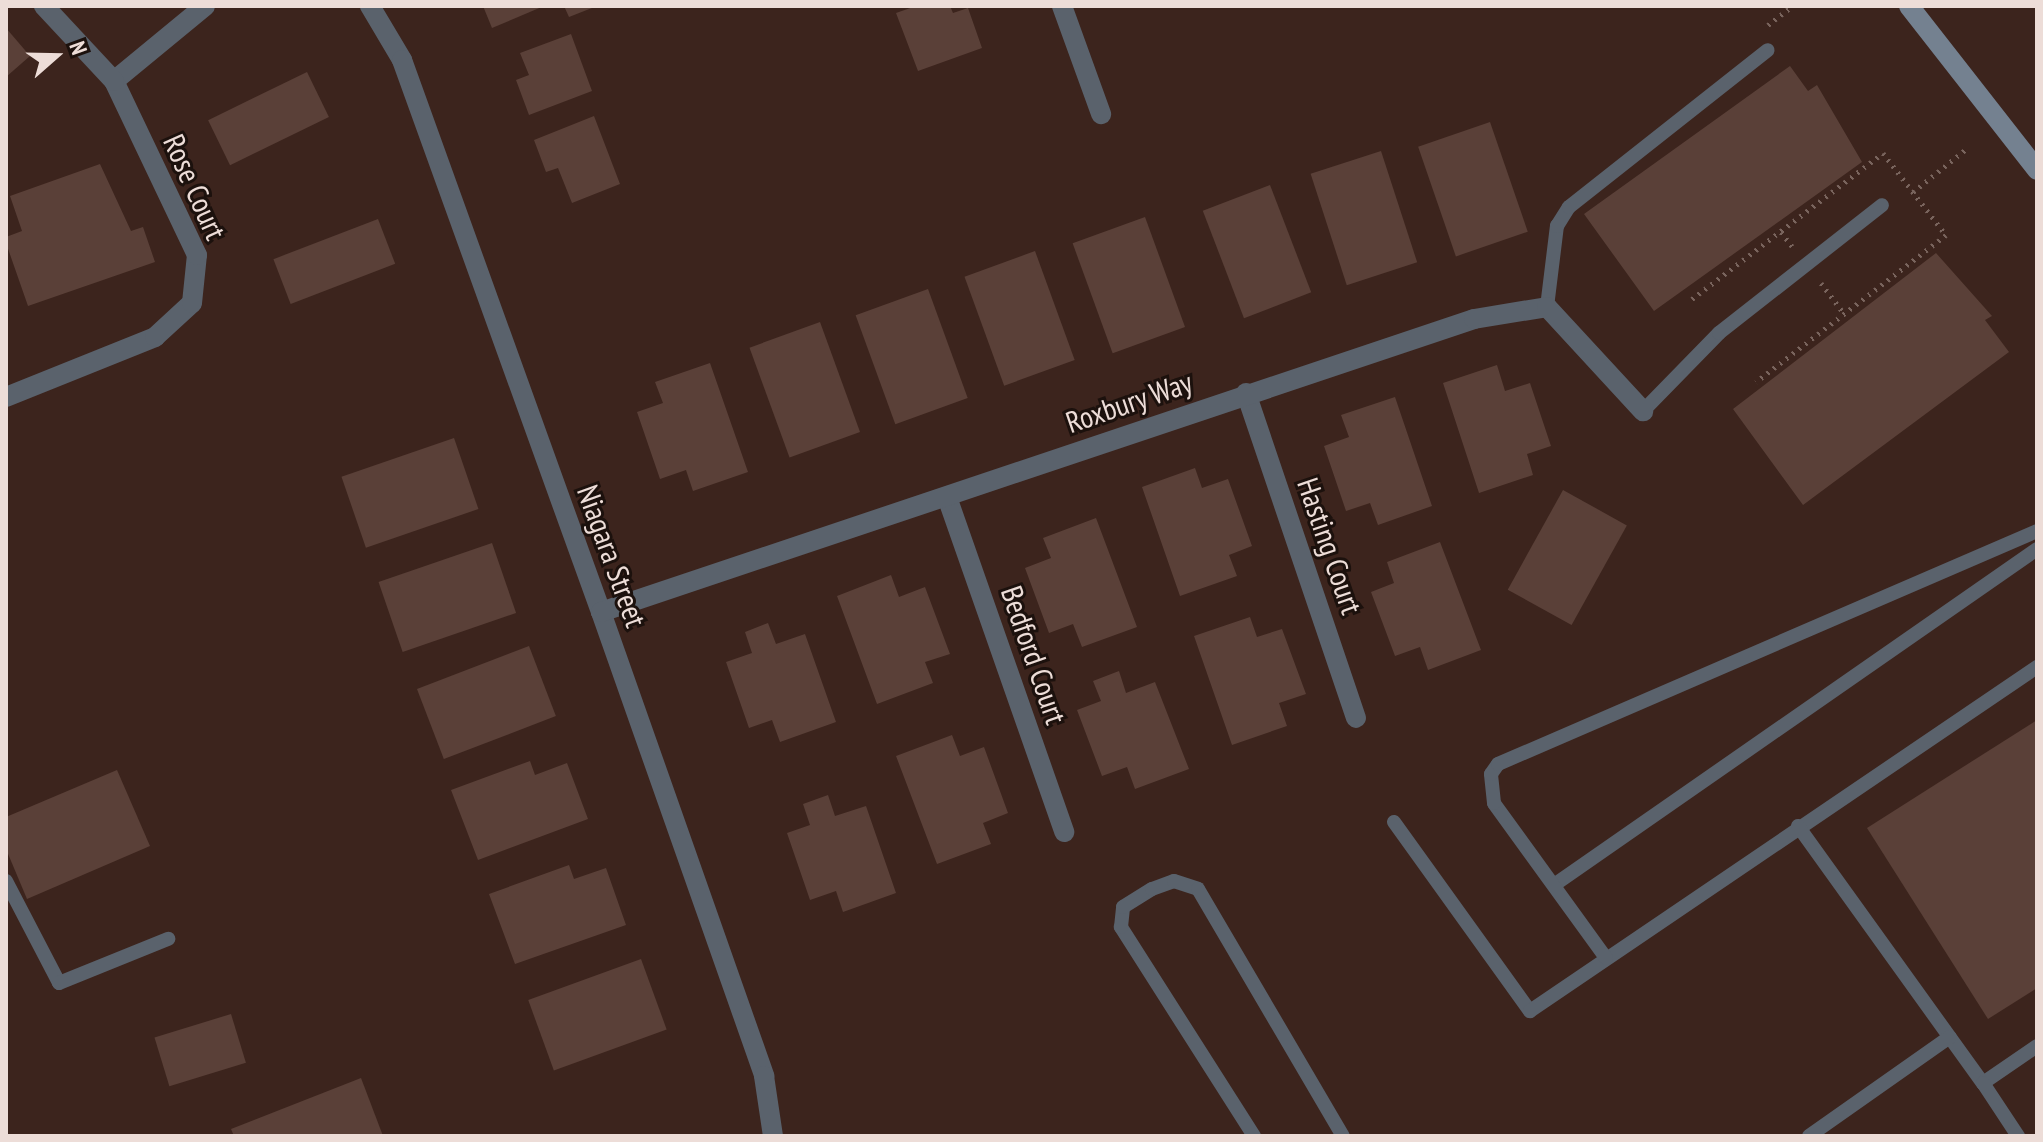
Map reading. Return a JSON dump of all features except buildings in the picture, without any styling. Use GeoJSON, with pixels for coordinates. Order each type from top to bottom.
{"type":"FeatureCollection","features":[{"type":"Feature","properties":{"kind":"main road"},"geometry":{"type":"LineString","coordinates":[[1909,6],[2037,170]]}},
{"type":"Feature","properties":{"kind":"street","name":"Rose Court"},"geometry":{"type":"LineString","coordinates":[[6,397],[155,337],[192,303],[197,255],[114,81],[44,6]]}},
{"type":"Feature","properties":{"kind":"street"},"geometry":{"type":"LineString","coordinates":[[114,81],[205,6]]}},
{"type":"Feature","properties":{"kind":"street","name":"Niagara Street"},"geometry":{"type":"LineString","coordinates":[[370,6],[402,60],[601,612],[764,1076],[773,1136]]}},
{"type":"Feature","properties":{"kind":"street"},"geometry":{"type":"LineString","coordinates":[[1062,6],[1101,114]]}},
{"type":"Feature","properties":{"kind":"street"},"geometry":{"type":"LineString","coordinates":[[1547,307],[1643,411]]}},
{"type":"Feature","properties":{"kind":"street","name":"Roxbury Way"},"geometry":{"type":"LineString","coordinates":[[601,612],[1474,319],[1547,307]]}},
{"type":"Feature","properties":{"kind":"street","name":"Hasting Court"},"geometry":{"type":"LineString","coordinates":[[1246,393],[1356,718]]}},
{"type":"Feature","properties":{"kind":"street","name":"Bedford Court"},"geometry":{"type":"LineString","coordinates":[[947,497],[1064,832]]}},
{"type":"Feature","properties":{"kind":"lane"},"geometry":{"type":"LineString","coordinates":[[1547,307],[1557,226],[1569,207],[1768,50]]}},
{"type":"Feature","properties":{"kind":"lane"},"geometry":{"type":"LineString","coordinates":[[1643,411],[1719,333],[1882,205]]}},
{"type":"Feature","properties":{"kind":"lane"},"geometry":{"type":"LineString","coordinates":[[1606,958],[1494,803],[1491,774],[1498,764],[2037,531]]}},
{"type":"Feature","properties":{"kind":"lane"},"geometry":{"type":"LineString","coordinates":[[1554,885],[2037,549]]}},
{"type":"Feature","properties":{"kind":"lane"},"geometry":{"type":"LineString","coordinates":[[1394,822],[1530,1011],[1798,826],[2037,667]]}},
{"type":"Feature","properties":{"kind":"lane"},"geometry":{"type":"LineString","coordinates":[[1798,826],[2018,1136]]}},
{"type":"Feature","properties":{"kind":"lane"},"geometry":{"type":"LineString","coordinates":[[6,881],[59,983],[168,939]]}},
{"type":"Feature","properties":{"kind":"lane"},"geometry":{"type":"LineString","coordinates":[[1254,1136],[1121,927],[1123,907],[1152,889],[1174,881],[1198,889],[1343,1136]]}},
{"type":"Feature","properties":{"kind":"lane"},"geometry":{"type":"LineString","coordinates":[[1809,1136],[1950,1037]]}},
{"type":"Feature","properties":{"kind":"lane"},"geometry":{"type":"LineString","coordinates":[[1983,1083],[2037,1046]]}},
{"type":"Feature","properties":{"kind":"path"},"geometry":{"type":"LineString","coordinates":[[1913,192],[1965,150]]}},
{"type":"Feature","properties":{"kind":"path"},"geometry":{"type":"LineString","coordinates":[[1781,232],[1792,246]]}},
{"type":"Feature","properties":{"kind":"path"},"geometry":{"type":"LineString","coordinates":[[1835,301],[1844,313]]}}]}
